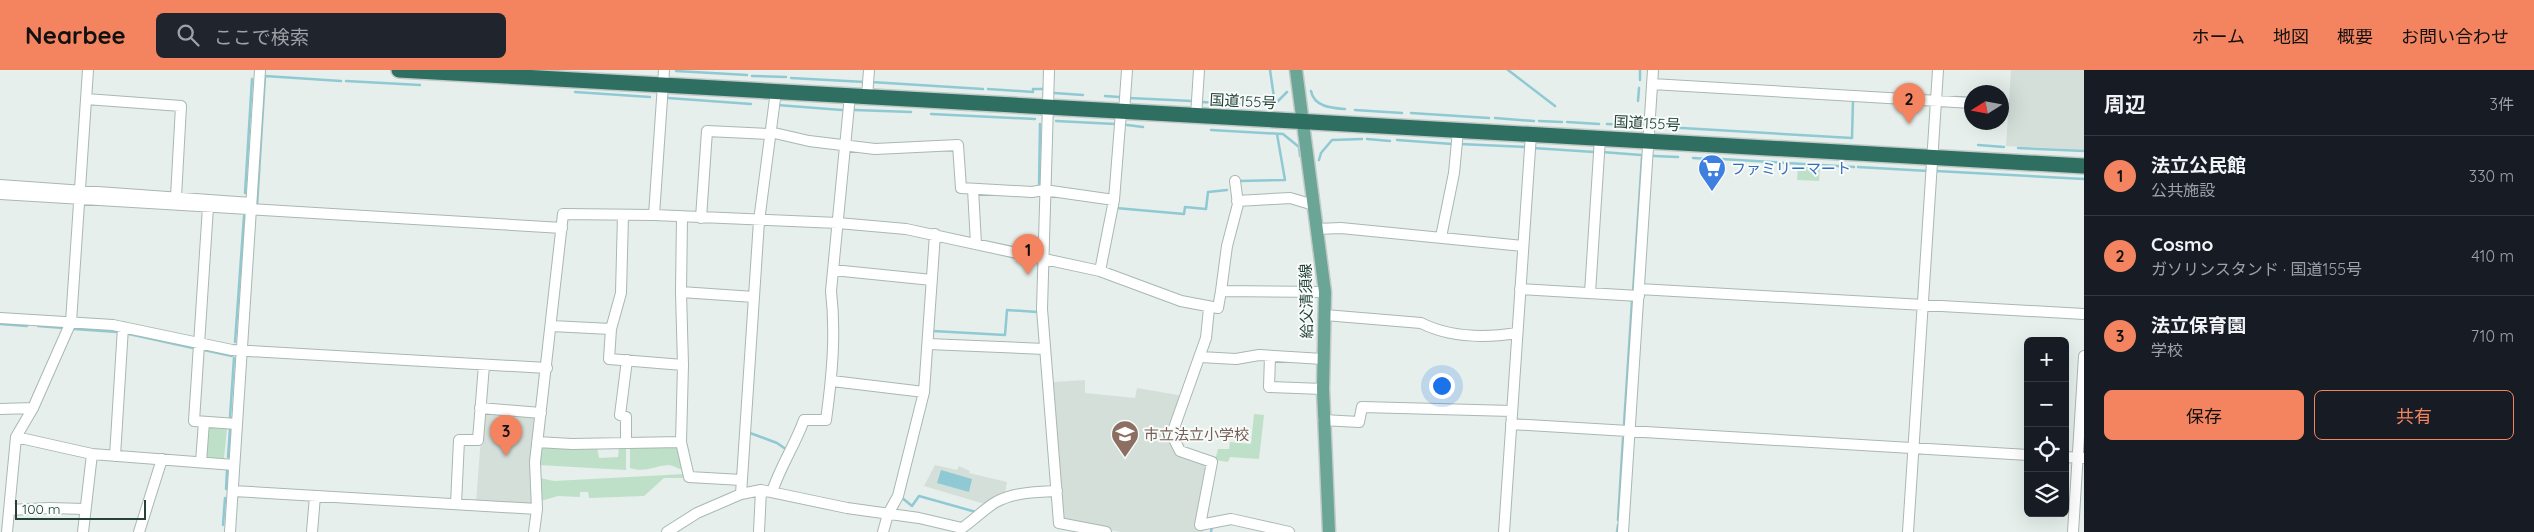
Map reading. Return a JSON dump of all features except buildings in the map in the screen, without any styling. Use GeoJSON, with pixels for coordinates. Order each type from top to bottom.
{"type":"FeatureCollection","features":[{"type":"Feature","properties":{"kind":"highway","name":"国道155号"},"geometry":{"type":"LineString","coordinates":[[399,70],[663,77],[776,91],[850,96],[2084,166]]}},
{"type":"Feature","properties":{"kind":"main road","name":"給父清須線"},"geometry":{"type":"LineString","coordinates":[[1296,70],[1325,292],[1322,389],[1329,532]]}},
{"type":"Feature","properties":{"kind":"street"},"geometry":{"type":"LineString","coordinates":[[7,532],[16,437],[33,408],[71,322],[88,70]]}},
{"type":"Feature","properties":{"kind":"street"},"geometry":{"type":"LineString","coordinates":[[230,532],[260,70]]}},
{"type":"Feature","properties":{"kind":"street"},"geometry":{"type":"LineString","coordinates":[[867,96],[869,70]]}},
{"type":"Feature","properties":{"kind":"street"},"geometry":{"type":"LineString","coordinates":[[1049,70],[1046,107],[1042,310],[1059,522],[1106,532]]}},
{"type":"Feature","properties":{"kind":"street"},"geometry":{"type":"LineString","coordinates":[[1100,271],[1114,200],[1127,70]]}},
{"type":"Feature","properties":{"kind":"street"},"geometry":{"type":"LineString","coordinates":[[1196,116],[1199,70]]}},
{"type":"Feature","properties":{"kind":"street"},"geometry":{"type":"LineString","coordinates":[[1623,532],[1653,70]]}},
{"type":"Feature","properties":{"kind":"street"},"geometry":{"type":"LineString","coordinates":[[1908,532],[1938,70]]}},
{"type":"Feature","properties":{"kind":"street"},"geometry":{"type":"LineString","coordinates":[[654,215],[663,77]]}},
{"type":"Feature","properties":{"kind":"street"},"geometry":{"type":"LineString","coordinates":[[1652,84],[1964,102]]}},
{"type":"Feature","properties":{"kind":"street"},"geometry":{"type":"LineString","coordinates":[[741,494],[759,221],[776,91]]}},
{"type":"Feature","properties":{"kind":"street"},"geometry":{"type":"LineString","coordinates":[[772,492],[777,477],[804,420],[826,420],[832,381],[833,314],[831,291],[850,96]]}},
{"type":"Feature","properties":{"kind":"street"},"geometry":{"type":"LineString","coordinates":[[86,99],[181,106],[176,197]]}},
{"type":"Feature","properties":{"kind":"street"},"geometry":{"type":"LineString","coordinates":[[702,218],[707,131],[770,133],[809,141],[875,149],[958,146],[961,188],[1032,192],[1044,190],[1114,200]]}},
{"type":"Feature","properties":{"kind":"street"},"geometry":{"type":"LineString","coordinates":[[1441,237],[1454,173],[1458,131]]}},
{"type":"Feature","properties":{"kind":"street"},"geometry":{"type":"LineString","coordinates":[[1504,532],[1531,134]]}},
{"type":"Feature","properties":{"kind":"street"},"geometry":{"type":"LineString","coordinates":[[1590,293],[1600,138]]}},
{"type":"Feature","properties":{"kind":"street"},"geometry":{"type":"LineString","coordinates":[[534,532],[537,509],[535,462],[563,214],[654,215],[759,221],[838,222],[934,234],[1100,271],[1181,301],[1209,308],[1218,308],[1227,246],[1237,201],[1235,181]]}},
{"type":"Feature","properties":{"kind":"street"},"geometry":{"type":"LineString","coordinates":[[0,186],[208,207],[251,206]]}},
{"type":"Feature","properties":{"kind":"street"},"geometry":{"type":"LineString","coordinates":[[973,189],[976,244]]}},
{"type":"Feature","properties":{"kind":"street"},"geometry":{"type":"LineString","coordinates":[[0,194],[176,197],[251,206],[562,228]]}},
{"type":"Feature","properties":{"kind":"street"},"geometry":{"type":"LineString","coordinates":[[1237,201],[1290,198],[1314,205]]}},
{"type":"Feature","properties":{"kind":"street"},"geometry":{"type":"LineString","coordinates":[[208,207],[194,421],[237,424]]}},
{"type":"Feature","properties":{"kind":"street"},"geometry":{"type":"LineString","coordinates":[[623,215],[621,293],[611,329],[609,358],[683,366]]}},
{"type":"Feature","properties":{"kind":"street"},"geometry":{"type":"LineString","coordinates":[[682,216],[681,292],[683,366],[681,442],[689,478],[742,480]]}},
{"type":"Feature","properties":{"kind":"street"},"geometry":{"type":"LineString","coordinates":[[1317,229],[1341,228],[1523,246]]}},
{"type":"Feature","properties":{"kind":"street"},"geometry":{"type":"LineString","coordinates":[[883,532],[888,514],[898,496],[924,392],[934,234]]}},
{"type":"Feature","properties":{"kind":"street"},"geometry":{"type":"LineString","coordinates":[[833,270],[932,280]]}},
{"type":"Feature","properties":{"kind":"street"},"geometry":{"type":"LineString","coordinates":[[1520,289],[1590,293],[1639,292],[2084,314]]}},
{"type":"Feature","properties":{"kind":"street"},"geometry":{"type":"LineString","coordinates":[[1221,291],[1325,292]]}},
{"type":"Feature","properties":{"kind":"street"},"geometry":{"type":"LineString","coordinates":[[681,292],[754,297]]}},
{"type":"Feature","properties":{"kind":"street"},"geometry":{"type":"LineString","coordinates":[[1209,308],[1206,338],[1174,428],[1174,441],[1180,451],[1212,462],[1200,525],[1207,527],[1231,519],[1288,532]]}},
{"type":"Feature","properties":{"kind":"street"},"geometry":{"type":"LineString","coordinates":[[1325,315],[1421,323],[1432,328],[1475,337],[1517,333]]}},
{"type":"Feature","properties":{"kind":"street"},"geometry":{"type":"LineString","coordinates":[[0,318],[123,327],[242,351],[547,368]]}},
{"type":"Feature","properties":{"kind":"street"},"geometry":{"type":"LineString","coordinates":[[551,326],[611,329]]}},
{"type":"Feature","properties":{"kind":"street"},"geometry":{"type":"LineString","coordinates":[[115,456],[123,327]]}},
{"type":"Feature","properties":{"kind":"street"},"geometry":{"type":"LineString","coordinates":[[928,344],[1045,349]]}},
{"type":"Feature","properties":{"kind":"street"},"geometry":{"type":"LineString","coordinates":[[1200,357],[1236,359],[1270,356],[1323,358]]}},
{"type":"Feature","properties":{"kind":"street"},"geometry":{"type":"LineString","coordinates":[[1270,356],[1269,387],[1322,389]]}},
{"type":"Feature","properties":{"kind":"street"},"geometry":{"type":"LineString","coordinates":[[2073,532],[2081,458],[2084,356]]}},
{"type":"Feature","properties":{"kind":"street"},"geometry":{"type":"LineString","coordinates":[[626,443],[626,418],[620,415],[627,360]]}},
{"type":"Feature","properties":{"kind":"street"},"geometry":{"type":"LineString","coordinates":[[456,504],[459,440],[478,440],[484,364]]}},
{"type":"Feature","properties":{"kind":"street"},"geometry":{"type":"LineString","coordinates":[[832,381],[924,392]]}},
{"type":"Feature","properties":{"kind":"street"},"geometry":{"type":"LineString","coordinates":[[1324,420],[1359,422],[1362,407],[1512,412]]}},
{"type":"Feature","properties":{"kind":"street"},"geometry":{"type":"LineString","coordinates":[[0,409],[33,408]]}},
{"type":"Feature","properties":{"kind":"street"},"geometry":{"type":"LineString","coordinates":[[480,408],[541,413]]}},
{"type":"Feature","properties":{"kind":"street"},"geometry":{"type":"LineString","coordinates":[[201,462],[204,422]]}},
{"type":"Feature","properties":{"kind":"street"},"geometry":{"type":"LineString","coordinates":[[1511,424],[2024,455]]}},
{"type":"Feature","properties":{"kind":"street"},"geometry":{"type":"LineString","coordinates":[[16,437],[92,454],[234,465]]}},
{"type":"Feature","properties":{"kind":"street"},"geometry":{"type":"LineString","coordinates":[[537,442],[572,444],[681,442]]}},
{"type":"Feature","properties":{"kind":"street"},"geometry":{"type":"LineString","coordinates":[[82,532],[92,454]]}},
{"type":"Feature","properties":{"kind":"street"},"geometry":{"type":"LineString","coordinates":[[139,532],[162,460]]}},
{"type":"Feature","properties":{"kind":"street"},"geometry":{"type":"LineString","coordinates":[[667,532],[684,520],[741,494],[761,490],[847,508],[962,528],[996,502],[1034,492],[1057,491]]}},
{"type":"Feature","properties":{"kind":"street"},"geometry":{"type":"LineString","coordinates":[[759,532],[761,490]]}},
{"type":"Feature","properties":{"kind":"street"},"geometry":{"type":"LineString","coordinates":[[233,491],[537,509]]}},
{"type":"Feature","properties":{"kind":"street"},"geometry":{"type":"LineString","coordinates":[[312,532],[315,496]]}},
{"type":"Feature","properties":{"kind":"street"},"geometry":{"type":"LineString","coordinates":[[9,510],[49,508],[85,510]]}},
{"type":"Feature","properties":{"kind":"shaded area"},"geometry":{"type":"Polygon","coordinates":[[[2011,70],[2084,70],[2084,150],[2006,146],[2007,130],[2009,130],[2011,70]]]}},
{"type":"Feature","properties":{"kind":"shaded area","name":"市立法立小学校"},"geometry":{"type":"Polygon","coordinates":[[[1085,380],[1085,393],[1135,398],[1137,388],[1184,396],[1172,441],[1206,463],[1209,467],[1197,523],[1204,532],[1120,532],[1069,522],[1063,516],[1053,382],[1085,380]]]}},
{"type":"Feature","properties":{"kind":"shaded area"},"geometry":{"type":"Polygon","coordinates":[[[483,412],[535,414],[534,505],[476,502],[483,412]]]}},
{"type":"Feature","properties":{"kind":"shaded area"},"geometry":{"type":"Polygon","coordinates":[[[935,465],[957,470],[959,466],[970,471],[969,473],[1007,482],[1004,497],[988,505],[924,486],[935,465]]]}},
{"type":"Feature","properties":{"kind":"green space"},"geometry":{"type":"Polygon","coordinates":[[[1798,166],[1820,167],[1819,181],[1797,180],[1798,166]]]}},
{"type":"Feature","properties":{"kind":"green space"},"geometry":{"type":"Polygon","coordinates":[[[1254,414],[1264,415],[1259,459],[1230,457],[1228,462],[1215,460],[1218,449],[1229,449],[1230,442],[1251,444],[1254,414]]]}},
{"type":"Feature","properties":{"kind":"green space"},"geometry":{"type":"Polygon","coordinates":[[[209,425],[225,426],[227,429],[224,458],[222,460],[205,456],[207,427],[209,425]]]}},
{"type":"Feature","properties":{"kind":"green space"},"geometry":{"type":"Polygon","coordinates":[[[679,444],[684,469],[668,465],[645,470],[630,468],[630,445],[679,444]]]}},
{"type":"Feature","properties":{"kind":"green space"},"geometry":{"type":"Polygon","coordinates":[[[597,446],[599,458],[618,457],[619,446],[626,446],[626,470],[539,465],[539,452],[544,447],[597,446]]]}},
{"type":"Feature","properties":{"kind":"green space"},"geometry":{"type":"Polygon","coordinates":[[[685,474],[685,478],[664,478],[644,496],[589,498],[588,492],[580,492],[580,497],[558,496],[541,501],[540,478],[554,481],[685,474]]]}},
{"type":"Feature","properties":{"kind":"water"},"geometry":{"type":"Polygon","coordinates":[[[941,470],[972,479],[969,492],[937,483],[941,470]]]}},
{"type":"Feature","properties":{"kind":"waterway"},"geometry":{"type":"LineString","coordinates":[[1270,70],[1275,104]]}},
{"type":"Feature","properties":{"kind":"waterway"},"geometry":{"type":"LineString","coordinates":[[1508,70],[1555,106]]}},
{"type":"Feature","properties":{"kind":"waterway"},"geometry":{"type":"LineString","coordinates":[[1640,70],[1640,80]]}},
{"type":"Feature","properties":{"kind":"waterway"},"geometry":{"type":"LineString","coordinates":[[676,71],[747,75]]}},
{"type":"Feature","properties":{"kind":"waterway"},"geometry":{"type":"LineString","coordinates":[[257,206],[265,76],[341,81]]}},
{"type":"Feature","properties":{"kind":"waterway"},"geometry":{"type":"LineString","coordinates":[[752,76],[786,77]]}},
{"type":"Feature","properties":{"kind":"waterway"},"geometry":{"type":"LineString","coordinates":[[791,78],[865,82]]}},
{"type":"Feature","properties":{"kind":"waterway"},"geometry":{"type":"LineString","coordinates":[[245,193],[252,79]]}},
{"type":"Feature","properties":{"kind":"waterway"},"geometry":{"type":"LineString","coordinates":[[346,81],[420,85]]}},
{"type":"Feature","properties":{"kind":"waterway"},"geometry":{"type":"LineString","coordinates":[[871,82],[983,89]]}},
{"type":"Feature","properties":{"kind":"waterway"},"geometry":{"type":"LineString","coordinates":[[988,89],[1033,92],[1033,89],[1044,89],[1044,86]]}},
{"type":"Feature","properties":{"kind":"waterway"},"geometry":{"type":"LineString","coordinates":[[1638,101],[1639,88]]}},
{"type":"Feature","properties":{"kind":"waterway"},"geometry":{"type":"LineString","coordinates":[[1311,91],[1316,100],[1324,106],[1345,109]]}},
{"type":"Feature","properties":{"kind":"waterway"},"geometry":{"type":"LineString","coordinates":[[575,92],[650,97]]}},
{"type":"Feature","properties":{"kind":"waterway"},"geometry":{"type":"LineString","coordinates":[[1275,104],[1287,92]]}},
{"type":"Feature","properties":{"kind":"waterway"},"geometry":{"type":"LineString","coordinates":[[1054,93],[1083,95]]}},
{"type":"Feature","properties":{"kind":"waterway"},"geometry":{"type":"LineString","coordinates":[[1105,96],[1119,97]]}},
{"type":"Feature","properties":{"kind":"waterway"},"geometry":{"type":"LineString","coordinates":[[1955,97],[1964,98]]}},
{"type":"Feature","properties":{"kind":"waterway"},"geometry":{"type":"LineString","coordinates":[[668,98],[751,104]]}},
{"type":"Feature","properties":{"kind":"waterway"},"geometry":{"type":"LineString","coordinates":[[1129,98],[1192,101]]}},
{"type":"Feature","properties":{"kind":"waterway"},"geometry":{"type":"LineString","coordinates":[[1665,127],[1852,138],[1853,100]]}},
{"type":"Feature","properties":{"kind":"waterway"},"geometry":{"type":"LineString","coordinates":[[1202,102],[1266,106]]}},
{"type":"Feature","properties":{"kind":"waterway"},"geometry":{"type":"LineString","coordinates":[[777,105],[842,110]]}},
{"type":"Feature","properties":{"kind":"waterway"},"geometry":{"type":"LineString","coordinates":[[855,110],[911,112]]}},
{"type":"Feature","properties":{"kind":"waterway"},"geometry":{"type":"LineString","coordinates":[[1355,110],[1402,113]]}},
{"type":"Feature","properties":{"kind":"waterway"},"geometry":{"type":"LineString","coordinates":[[1411,113],[1489,118]]}},
{"type":"Feature","properties":{"kind":"waterway"},"geometry":{"type":"LineString","coordinates":[[931,114],[1035,119]]}},
{"type":"Feature","properties":{"kind":"waterway"},"geometry":{"type":"LineString","coordinates":[[1495,118],[1534,121]]}},
{"type":"Feature","properties":{"kind":"waterway"},"geometry":{"type":"LineString","coordinates":[[1056,121],[1115,124]]}},
{"type":"Feature","properties":{"kind":"waterway"},"geometry":{"type":"LineString","coordinates":[[1539,121],[1562,122]]}},
{"type":"Feature","properties":{"kind":"waterway"},"geometry":{"type":"LineString","coordinates":[[1567,122],[1599,124]]}},
{"type":"Feature","properties":{"kind":"waterway"},"geometry":{"type":"LineString","coordinates":[[1039,187],[1040,124]]}},
{"type":"Feature","properties":{"kind":"waterway"},"geometry":{"type":"LineString","coordinates":[[1607,124],[1631,125]]}},
{"type":"Feature","properties":{"kind":"waterway"},"geometry":{"type":"LineString","coordinates":[[1127,125],[1143,127]]}},
{"type":"Feature","properties":{"kind":"waterway"},"geometry":{"type":"LineString","coordinates":[[1211,130],[1283,134],[1299,147],[1300,156]]}},
{"type":"Feature","properties":{"kind":"waterway"},"geometry":{"type":"LineString","coordinates":[[1239,181],[1285,180],[1277,134]]}},
{"type":"Feature","properties":{"kind":"waterway"},"geometry":{"type":"LineString","coordinates":[[1319,160],[1321,153],[1332,140],[1362,139]]}},
{"type":"Feature","properties":{"kind":"waterway"},"geometry":{"type":"LineString","coordinates":[[1367,139],[1390,141]]}},
{"type":"Feature","properties":{"kind":"waterway"},"geometry":{"type":"LineString","coordinates":[[1397,140],[1452,144]]}},
{"type":"Feature","properties":{"kind":"waterway"},"geometry":{"type":"LineString","coordinates":[[1460,144],[1526,147]]}},
{"type":"Feature","properties":{"kind":"waterway"},"geometry":{"type":"LineString","coordinates":[[1978,145],[2004,147]]}},
{"type":"Feature","properties":{"kind":"waterway"},"geometry":{"type":"LineString","coordinates":[[1533,148],[1594,152]]}},
{"type":"Feature","properties":{"kind":"waterway"},"geometry":{"type":"LineString","coordinates":[[2018,148],[2084,151]]}},
{"type":"Feature","properties":{"kind":"waterway"},"geometry":{"type":"LineString","coordinates":[[1602,152],[1641,155]]}},
{"type":"Feature","properties":{"kind":"waterway"},"geometry":{"type":"LineString","coordinates":[[1654,156],[1678,157]]}},
{"type":"Feature","properties":{"kind":"waterway"},"geometry":{"type":"LineString","coordinates":[[1633,292],[1642,157]]}},
{"type":"Feature","properties":{"kind":"waterway"},"geometry":{"type":"LineString","coordinates":[[1693,158],[1709,159]]}},
{"type":"Feature","properties":{"kind":"waterway"},"geometry":{"type":"LineString","coordinates":[[1721,159],[1854,167]]}},
{"type":"Feature","properties":{"kind":"waterway"},"geometry":{"type":"LineString","coordinates":[[1858,167],[1928,171]]}},
{"type":"Feature","properties":{"kind":"waterway"},"geometry":{"type":"LineString","coordinates":[[1936,171],[2084,179]]}},
{"type":"Feature","properties":{"kind":"waterway"},"geometry":{"type":"LineString","coordinates":[[1116,208],[1184,214],[1185,207],[1206,209],[1208,192],[1227,190]]}},
{"type":"Feature","properties":{"kind":"waterway"},"geometry":{"type":"LineString","coordinates":[[235,342],[244,216]]}},
{"type":"Feature","properties":{"kind":"waterway"},"geometry":{"type":"LineString","coordinates":[[1624,424],[1632,301]]}},
{"type":"Feature","properties":{"kind":"waterway"},"geometry":{"type":"LineString","coordinates":[[933,331],[1005,335],[1007,310],[1037,312]]}},
{"type":"Feature","properties":{"kind":"waterway"},"geometry":{"type":"LineString","coordinates":[[0,324],[27,326]]}},
{"type":"Feature","properties":{"kind":"waterway"},"geometry":{"type":"LineString","coordinates":[[38,326],[63,328]]}},
{"type":"Feature","properties":{"kind":"waterway"},"geometry":{"type":"LineString","coordinates":[[74,329],[117,332]]}},
{"type":"Feature","properties":{"kind":"waterway"},"geometry":{"type":"LineString","coordinates":[[129,334],[193,348]]}},
{"type":"Feature","properties":{"kind":"waterway"},"geometry":{"type":"LineString","coordinates":[[204,350],[232,356]]}},
{"type":"Feature","properties":{"kind":"waterway"},"geometry":{"type":"LineString","coordinates":[[230,417],[234,358]]}},
{"type":"Feature","properties":{"kind":"waterway"},"geometry":{"type":"LineString","coordinates":[[228,457],[230,429]]}},
{"type":"Feature","properties":{"kind":"waterway"},"geometry":{"type":"LineString","coordinates":[[750,433],[777,443],[787,450]]}},
{"type":"Feature","properties":{"kind":"waterway"},"geometry":{"type":"LineString","coordinates":[[1618,520],[1623,438]]}},
{"type":"Feature","properties":{"kind":"waterway"},"geometry":{"type":"LineString","coordinates":[[226,489],[227,470]]}},
{"type":"Feature","properties":{"kind":"waterway"},"geometry":{"type":"LineString","coordinates":[[901,497],[912,506],[919,496],[976,512]]}},
{"type":"Feature","properties":{"kind":"waterway"},"geometry":{"type":"LineString","coordinates":[[223,525],[225,498]]}},
{"type":"Feature","properties":{"kind":"waterway"},"geometry":{"type":"LineString","coordinates":[[1617,532],[1618,525]]}},
{"type":"Feature","properties":{"kind":"waterway"},"geometry":{"type":"LineString","coordinates":[[1211,532],[1212,526]]}},
{"type":"Feature","properties":{"kind":"place","name":"Cosmo"},"geometry":{"type":"Point","coordinates":[1909,124]}},
{"type":"Feature","properties":{"kind":"place","name":"ファミリーマート"},"geometry":{"type":"Point","coordinates":[1712,192]}},
{"type":"Feature","properties":{"kind":"place","name":"法立公民館"},"geometry":{"type":"Point","coordinates":[1028,275]}},
{"type":"Feature","properties":{"kind":"place","name":"法立保育園"},"geometry":{"type":"Point","coordinates":[506,456]}},
{"type":"Feature","properties":{"kind":"place","name":"市立法立小学校"},"geometry":{"type":"Point","coordinates":[1125,458]}}]}
